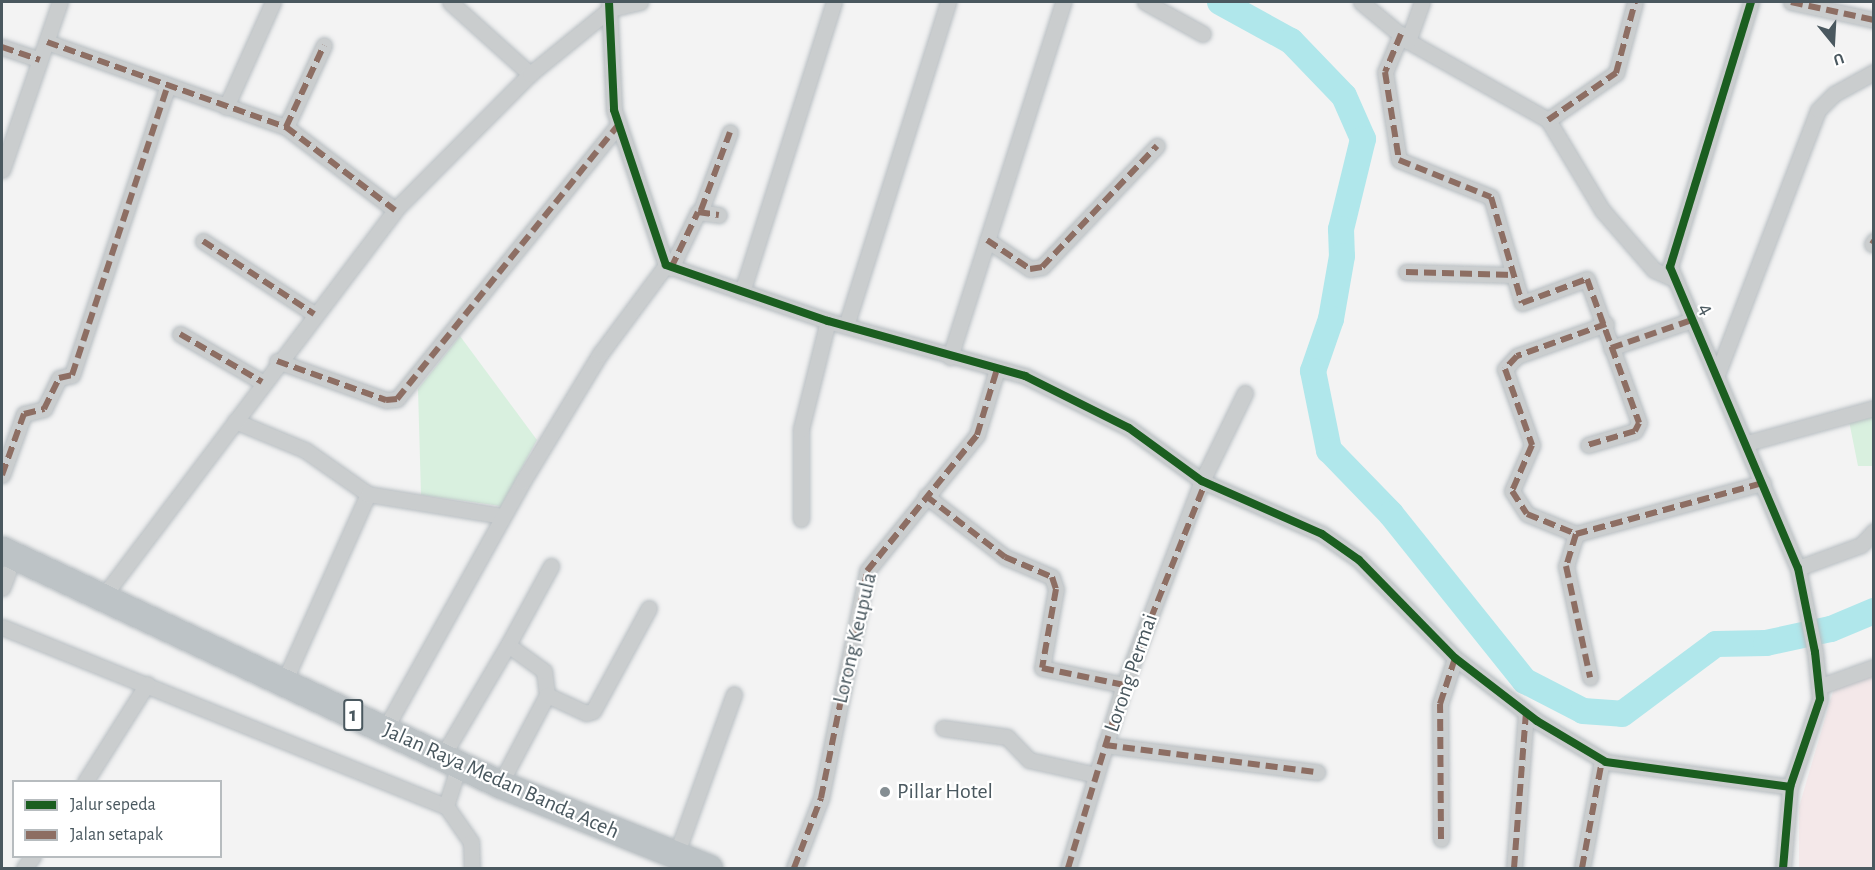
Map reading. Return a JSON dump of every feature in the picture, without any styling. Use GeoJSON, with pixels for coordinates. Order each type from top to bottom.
{"type":"FeatureCollection","features":[{"type":"Feature","properties":{"kind":"highway","name":"Jalan Raya Medan Banda Aceh"},"geometry":{"type":"LineString","coordinates":[[3,570],[102,598],[283,684],[385,729],[451,767],[500,784],[664,863]]}},
{"type":"Feature","properties":{"kind":"highway","name":"Jalan Raya Medan Banda Aceh"},"geometry":{"type":"LineString","coordinates":[[3,570],[664,863],[709,868]]}},
{"type":"Feature","properties":{"kind":"street"},"geometry":{"type":"LineString","coordinates":[[2,170],[60,2]]}},
{"type":"Feature","properties":{"kind":"street"},"geometry":{"type":"LineString","coordinates":[[226,107],[273,2]]}},
{"type":"Feature","properties":{"kind":"street"},"geometry":{"type":"LineString","coordinates":[[450,2],[531,74]]}},
{"type":"Feature","properties":{"kind":"street"},"geometry":{"type":"LineString","coordinates":[[102,598],[235,421],[277,361],[395,210],[531,74],[610,5],[640,2]]}},
{"type":"Feature","properties":{"kind":"street"},"geometry":{"type":"LineString","coordinates":[[742,292],[834,2]]}},
{"type":"Feature","properties":{"kind":"street"},"geometry":{"type":"LineString","coordinates":[[846,326],[948,2]]}},
{"type":"Feature","properties":{"kind":"street"},"geometry":{"type":"LineString","coordinates":[[950,357],[1063,2]]}},
{"type":"Feature","properties":{"kind":"street"},"geometry":{"type":"LineString","coordinates":[[1145,2],[1203,34]]}},
{"type":"Feature","properties":{"kind":"street"},"geometry":{"type":"LineString","coordinates":[[1361,2],[1404,38],[1548,120],[1602,210],[1654,270],[1672,278]]}},
{"type":"Feature","properties":{"kind":"street"},"geometry":{"type":"LineString","coordinates":[[1422,2],[1385,72],[1399,160],[1491,197],[1523,303],[1587,279],[1606,324],[1611,348],[1639,428],[1588,445]]}},
{"type":"Feature","properties":{"kind":"street"},"geometry":{"type":"LineString","coordinates":[[1548,120],[1616,73],[1635,2]]}},
{"type":"Feature","properties":{"kind":"street","name":"4"},"geometry":{"type":"LineString","coordinates":[[1751,2],[1672,253],[1672,278],[1718,372],[1797,568],[1821,686]]}},
{"type":"Feature","properties":{"kind":"street"},"geometry":{"type":"LineString","coordinates":[[1791,2],[1874,20]]}},
{"type":"Feature","properties":{"kind":"street"},"geometry":{"type":"LineString","coordinates":[[610,5],[612,86],[619,124],[669,267]]}},
{"type":"Feature","properties":{"kind":"street"},"geometry":{"type":"LineString","coordinates":[[47,42],[286,127],[395,210]]}},
{"type":"Feature","properties":{"kind":"street"},"geometry":{"type":"LineString","coordinates":[[286,127],[324,45]]}},
{"type":"Feature","properties":{"kind":"street"},"geometry":{"type":"LineString","coordinates":[[2,47],[40,60]]}},
{"type":"Feature","properties":{"kind":"street"},"geometry":{"type":"LineString","coordinates":[[1718,372],[1818,110],[1834,94],[1874,72]]}},
{"type":"Feature","properties":{"kind":"street"},"geometry":{"type":"LineString","coordinates":[[2,475],[24,414],[44,409],[59,378],[72,375],[168,85]]}},
{"type":"Feature","properties":{"kind":"street"},"geometry":{"type":"LineString","coordinates":[[277,361],[386,400],[397,399],[619,124]]}},
{"type":"Feature","properties":{"kind":"street"},"geometry":{"type":"LineString","coordinates":[[385,729],[502,516],[600,354],[669,267],[701,210],[730,132]]}},
{"type":"Feature","properties":{"kind":"street"},"geometry":{"type":"LineString","coordinates":[[987,240],[1030,269],[1042,267],[1157,147]]}},
{"type":"Feature","properties":{"kind":"street"},"geometry":{"type":"LineString","coordinates":[[701,210],[719,215]]}},
{"type":"Feature","properties":{"kind":"street"},"geometry":{"type":"LineString","coordinates":[[203,242],[314,314]]}},
{"type":"Feature","properties":{"kind":"street"},"geometry":{"type":"LineString","coordinates":[[669,267],[828,321],[950,357],[1025,376],[1129,428],[1202,481],[1341,547],[1455,658],[1526,712],[1602,760],[1648,771],[1790,787]]}},
{"type":"Feature","properties":{"kind":"street"},"geometry":{"type":"LineString","coordinates":[[1406,272],[1514,275]]}},
{"type":"Feature","properties":{"kind":"street"},"geometry":{"type":"LineString","coordinates":[[1611,348],[1692,320]]}},
{"type":"Feature","properties":{"kind":"street"},"geometry":{"type":"LineString","coordinates":[[801,519],[801,429],[828,321]]}},
{"type":"Feature","properties":{"kind":"street"},"geometry":{"type":"LineString","coordinates":[[1606,324],[1517,357],[1505,369],[1532,445],[1513,482],[1515,499],[1527,514],[1576,534],[1763,483]]}},
{"type":"Feature","properties":{"kind":"street"},"geometry":{"type":"LineString","coordinates":[[180,334],[262,382]]}},
{"type":"Feature","properties":{"kind":"street","name":"Lorong Keupula"},"geometry":{"type":"LineString","coordinates":[[794,868],[821,798],[867,571],[977,435],[997,369]]}},
{"type":"Feature","properties":{"kind":"street","name":"Lorong Permai"},"geometry":{"type":"LineString","coordinates":[[1068,868],[1124,685],[1202,481],[1245,393]]}},
{"type":"Feature","properties":{"kind":"street"},"geometry":{"type":"LineString","coordinates":[[1747,443],[1874,408]]}},
{"type":"Feature","properties":{"kind":"street"},"geometry":{"type":"LineString","coordinates":[[235,421],[306,450],[368,494],[502,516]]}},
{"type":"Feature","properties":{"kind":"street"},"geometry":{"type":"LineString","coordinates":[[283,684],[368,494]]}},
{"type":"Feature","properties":{"kind":"street"},"geometry":{"type":"LineString","coordinates":[[926,496],[1005,556],[1052,577],[1056,589],[1042,668],[1124,685]]}},
{"type":"Feature","properties":{"kind":"street"},"geometry":{"type":"LineString","coordinates":[[1797,568],[1861,545],[1874,531]]}},
{"type":"Feature","properties":{"kind":"street"},"geometry":{"type":"LineString","coordinates":[[1576,534],[1566,566],[1590,677]]}},
{"type":"Feature","properties":{"kind":"street"},"geometry":{"type":"LineString","coordinates":[[446,806],[451,767],[508,645],[551,566]]}},
{"type":"Feature","properties":{"kind":"street"},"geometry":{"type":"LineString","coordinates":[[547,695],[590,713],[649,608]]}},
{"type":"Feature","properties":{"kind":"street"},"geometry":{"type":"LineString","coordinates":[[2,627],[446,806],[471,842],[472,868]]}},
{"type":"Feature","properties":{"kind":"street"},"geometry":{"type":"LineString","coordinates":[[500,784],[547,695],[544,671],[508,645]]}},
{"type":"Feature","properties":{"kind":"street"},"geometry":{"type":"LineString","coordinates":[[1441,839],[1440,704],[1455,658]]}},
{"type":"Feature","properties":{"kind":"street"},"geometry":{"type":"LineString","coordinates":[[1783,868],[1790,787],[1821,686],[1874,667]]}},
{"type":"Feature","properties":{"kind":"street"},"geometry":{"type":"LineString","coordinates":[[86,780],[147,684]]}},
{"type":"Feature","properties":{"kind":"street"},"geometry":{"type":"LineString","coordinates":[[664,863],[734,694]]}},
{"type":"Feature","properties":{"kind":"street"},"geometry":{"type":"LineString","coordinates":[[1514,868],[1526,712]]}},
{"type":"Feature","properties":{"kind":"street"},"geometry":{"type":"LineString","coordinates":[[943,728],[1007,736],[1029,760],[1096,775]]}},
{"type":"Feature","properties":{"kind":"street"},"geometry":{"type":"LineString","coordinates":[[1105,745],[1317,772]]}},
{"type":"Feature","properties":{"kind":"street"},"geometry":{"type":"LineString","coordinates":[[1582,868],[1602,760]]}},
{"type":"Feature","properties":{"kind":"shaded area"},"geometry":{"type":"Polygon","coordinates":[[[1873,669],[1873,868],[1799,868],[1799,807],[1834,688],[1873,669]]]}},
{"type":"Feature","properties":{"kind":"green space"},"geometry":{"type":"Polygon","coordinates":[[[460,336],[537,440],[501,506],[421,495],[418,389],[460,336]]]}},
{"type":"Feature","properties":{"kind":"green space"},"geometry":{"type":"Polygon","coordinates":[[[1873,415],[1873,466],[1858,466],[1849,421],[1873,415]]]}},
{"type":"Feature","properties":{"kind":"waterway"},"geometry":{"type":"LineString","coordinates":[[1220,2],[1291,41],[1344,96],[1363,139],[1341,229],[1342,256],[1331,319],[1313,371],[1329,450],[1391,514],[1525,681],[1583,711],[1622,714],[1716,644],[1766,643],[1831,629],[1874,611]]}},
{"type":"Feature","properties":{"kind":"marked path"},"geometry":{"type":"LineString","coordinates":[[1548,120],[1616,73],[1635,2]]}},
{"type":"Feature","properties":{"kind":"marked path"},"geometry":{"type":"LineString","coordinates":[[1791,2],[1874,20]]}},
{"type":"Feature","properties":{"kind":"marked path"},"geometry":{"type":"LineString","coordinates":[[1401,34],[1385,72],[1399,160],[1491,197],[1522,303],[1587,279],[1639,423],[1635,431],[1588,445]]}},
{"type":"Feature","properties":{"kind":"marked path"},"geometry":{"type":"LineString","coordinates":[[47,42],[286,127],[395,210]]}},
{"type":"Feature","properties":{"kind":"marked path"},"geometry":{"type":"LineString","coordinates":[[286,127],[324,45]]}},
{"type":"Feature","properties":{"kind":"marked path"},"geometry":{"type":"LineString","coordinates":[[2,47],[40,60]]}},
{"type":"Feature","properties":{"kind":"marked path"},"geometry":{"type":"LineString","coordinates":[[2,475],[24,414],[44,409],[59,378],[72,375],[168,85]]}},
{"type":"Feature","properties":{"kind":"marked path"},"geometry":{"type":"LineString","coordinates":[[277,361],[386,400],[397,399],[619,124]]}},
{"type":"Feature","properties":{"kind":"marked path"},"geometry":{"type":"LineString","coordinates":[[701,210],[730,132]]}},
{"type":"Feature","properties":{"kind":"marked path"},"geometry":{"type":"LineString","coordinates":[[987,240],[1030,269],[1042,267],[1157,146]]}},
{"type":"Feature","properties":{"kind":"marked path"},"geometry":{"type":"LineString","coordinates":[[671,268],[698,212],[719,215]]}},
{"type":"Feature","properties":{"kind":"marked path"},"geometry":{"type":"LineString","coordinates":[[203,241],[314,314]]}},
{"type":"Feature","properties":{"kind":"marked path"},"geometry":{"type":"LineString","coordinates":[[1406,272],[1514,275]]}},
{"type":"Feature","properties":{"kind":"marked path"},"geometry":{"type":"LineString","coordinates":[[1611,348],[1692,320]]}},
{"type":"Feature","properties":{"kind":"marked path"},"geometry":{"type":"LineString","coordinates":[[1606,324],[1517,356],[1505,369],[1532,445],[1512,491],[1527,514],[1576,534],[1763,483]]}},
{"type":"Feature","properties":{"kind":"marked path"},"geometry":{"type":"LineString","coordinates":[[180,334],[262,382]]}},
{"type":"Feature","properties":{"kind":"marked path"},"geometry":{"type":"LineString","coordinates":[[794,868],[821,798],[867,571],[977,435],[997,369]]}},
{"type":"Feature","properties":{"kind":"marked path"},"geometry":{"type":"LineString","coordinates":[[1068,868],[1124,685],[1205,483]]}},
{"type":"Feature","properties":{"kind":"marked path"},"geometry":{"type":"LineString","coordinates":[[926,496],[1005,557],[1052,577],[1056,589],[1042,668],[1124,685]]}},
{"type":"Feature","properties":{"kind":"marked path"},"geometry":{"type":"LineString","coordinates":[[1576,534],[1566,566],[1590,677]]}},
{"type":"Feature","properties":{"kind":"marked path"},"geometry":{"type":"LineString","coordinates":[[1441,839],[1440,704],[1455,658]]}},
{"type":"Feature","properties":{"kind":"marked path"},"geometry":{"type":"LineString","coordinates":[[1514,868],[1526,712]]}},
{"type":"Feature","properties":{"kind":"marked path"},"geometry":{"type":"LineString","coordinates":[[1105,745],[1317,772]]}},
{"type":"Feature","properties":{"kind":"marked path"},"geometry":{"type":"LineString","coordinates":[[1582,868],[1602,760]]}},
{"type":"Feature","properties":{"kind":"cycle path"},"geometry":{"type":"LineString","coordinates":[[609,2],[614,110],[666,265],[828,321],[1025,376],[1129,428],[1202,481],[1322,534],[1359,560],[1455,658],[1537,721],[1606,762],[1790,787]]}},
{"type":"Feature","properties":{"kind":"cycle path"},"geometry":{"type":"LineString","coordinates":[[1751,2],[1670,267],[1798,568],[1815,652],[1820,699],[1790,787],[1783,868]]}},
{"type":"Feature","properties":{"kind":"place","name":"Pillar Hotel"},"geometry":{"type":"Point","coordinates":[885,792]}}]}
